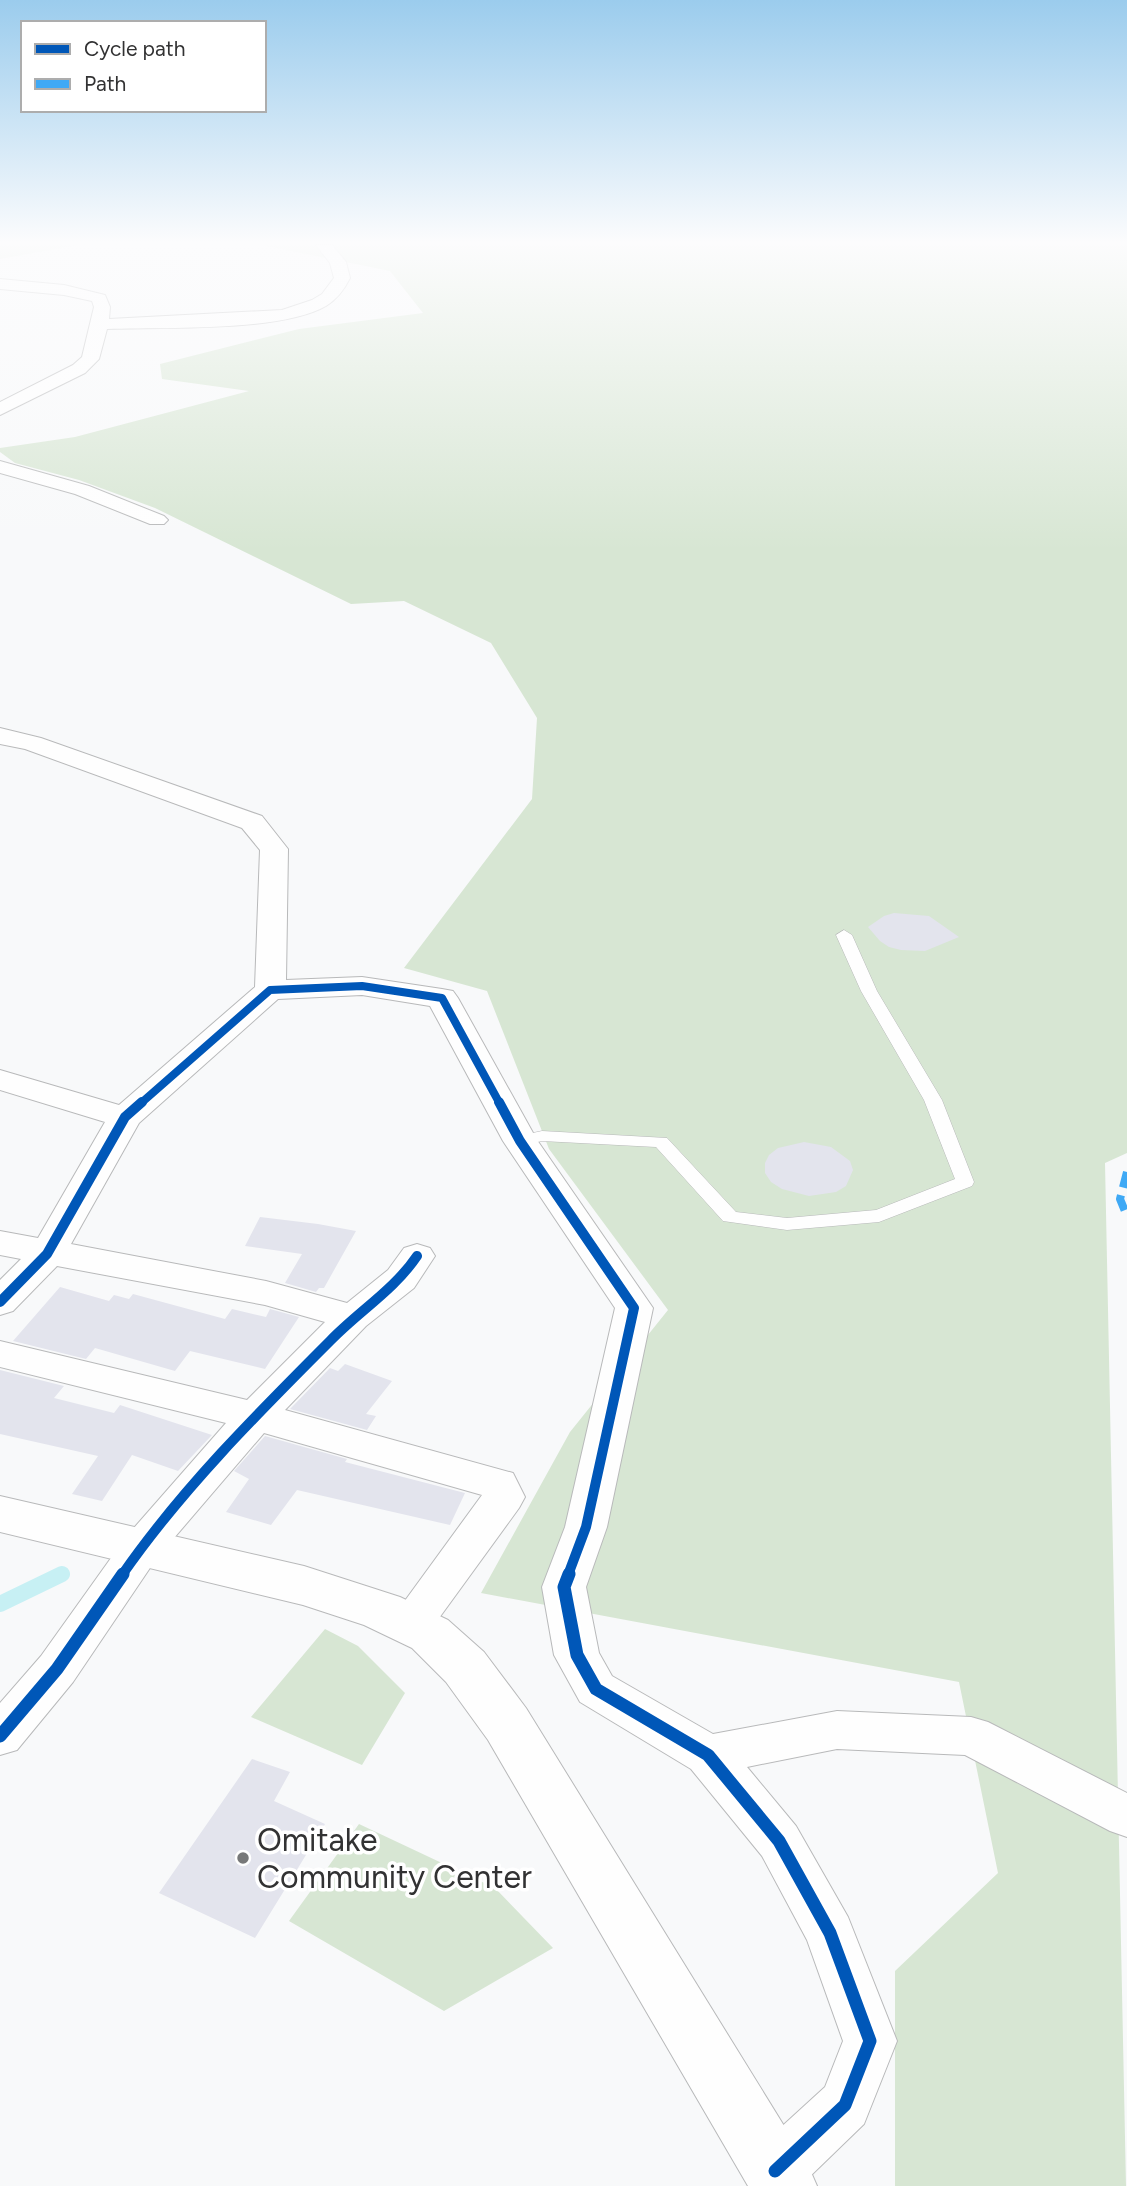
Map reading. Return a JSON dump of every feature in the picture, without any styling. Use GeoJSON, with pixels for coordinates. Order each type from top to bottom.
{"type":"FeatureCollection","features":[{"type":"Feature","properties":{"kind":"street"},"geometry":{"type":"LineString","coordinates":[[1,407],[79,369],[90,359],[93,347]]}},
{"type":"Feature","properties":{"kind":"street"},"geometry":{"type":"LineString","coordinates":[[0,467],[82,490],[157,520]]}},
{"type":"Feature","properties":{"kind":"street"},"geometry":{"type":"LineString","coordinates":[[0,736],[32,743],[252,822],[274,849],[270,990]]}},
{"type":"Feature","properties":{"kind":"street"},"geometry":{"type":"LineString","coordinates":[[0,1302],[47,1254],[125,1117],[270,990],[362,986],[442,998],[520,1141],[634,1308],[586,1527],[564,1587],[577,1655],[596,1689],[708,1755],[786,1853],[830,1933],[870,2041],[845,2105],[779,2178],[507,1724],[465,1667],[430,1634],[382,1611],[304,1586],[0,1514]]}},
{"type":"Feature","properties":{"kind":"street"},"geometry":{"type":"LineString","coordinates":[[0,1080],[125,1117]]}},
{"type":"Feature","properties":{"kind":"street"},"geometry":{"type":"LineString","coordinates":[[0,1244],[266,1293],[354,1317]]}},
{"type":"Feature","properties":{"kind":"street"},"geometry":{"type":"LineString","coordinates":[[0,1736],[57,1669],[141,1548],[255,1416],[354,1317],[401,1279],[417,1256]]}},
{"type":"Feature","properties":{"kind":"street"},"geometry":{"type":"LineString","coordinates":[[0,1354],[255,1416],[498,1484],[504,1497],[410,1625]]}},
{"type":"Feature","properties":{"kind":"street"},"geometry":{"type":"LineString","coordinates":[[708,1755],[838,1730],[971,1736],[1127,1816]]}},
{"type":"Feature","properties":{"kind":"lane"},"geometry":{"type":"LineString","coordinates":[[520,1141],[542,1136],[661,1142],[730,1217],[787,1224],[879,1216],[965,1182],[933,1100],[869,990],[844,935]]}},
{"type":"Feature","properties":{"kind":"green space"},"geometry":{"type":"Polygon","coordinates":[[[227,347],[1127,347],[1127,1153],[1105,1163],[1126,2186],[895,2186],[895,1971],[998,1873],[959,1682],[481,1593],[570,1432],[668,1310],[549,1149],[487,991],[404,968],[532,799],[537,718],[491,643],[404,601],[351,604],[155,508],[79,480],[15,463],[0,452],[0,448],[75,437],[249,391],[162,379],[160,364],[227,347]]]}},
{"type":"Feature","properties":{"kind":"green space"},"geometry":{"type":"Polygon","coordinates":[[[325,1629],[358,1646],[405,1693],[362,1765],[251,1717],[325,1629]]]}},
{"type":"Feature","properties":{"kind":"green space"},"geometry":{"type":"Polygon","coordinates":[[[359,1824],[495,1888],[553,1948],[444,2011],[289,1921],[359,1824]]]}},
{"type":"Feature","properties":{"kind":"building"},"geometry":{"type":"Polygon","coordinates":[[[894,913],[929,916],[959,937],[925,951],[889,947],[868,927],[894,913]]]}},
{"type":"Feature","properties":{"kind":"building"},"geometry":{"type":"Polygon","coordinates":[[[804,1142],[831,1147],[850,1161],[853,1170],[846,1186],[836,1192],[809,1196],[782,1189],[771,1182],[765,1173],[765,1163],[769,1155],[778,1148],[804,1142]]]}},
{"type":"Feature","properties":{"kind":"building"},"geometry":{"type":"Polygon","coordinates":[[[260,1217],[356,1231],[324,1288],[319,1288],[316,1292],[285,1283],[302,1254],[245,1246],[260,1217]]]}},
{"type":"Feature","properties":{"kind":"building"},"geometry":{"type":"Polygon","coordinates":[[[60,1287],[109,1301],[114,1295],[129,1299],[133,1294],[225,1319],[232,1309],[266,1317],[270,1309],[299,1317],[265,1369],[190,1351],[175,1371],[95,1348],[86,1359],[13,1341],[60,1287]]]}},
{"type":"Feature","properties":{"kind":"building"},"geometry":{"type":"Polygon","coordinates":[[[345,1364],[392,1381],[366,1414],[376,1416],[367,1430],[290,1409],[330,1368],[338,1371],[345,1364]]]}},
{"type":"Feature","properties":{"kind":"building"},"geometry":{"type":"Polygon","coordinates":[[[0,1370],[64,1386],[54,1398],[114,1413],[120,1405],[212,1435],[178,1471],[132,1455],[102,1501],[72,1494],[98,1456],[0,1434],[0,1370]]]}},
{"type":"Feature","properties":{"kind":"building"},"geometry":{"type":"Polygon","coordinates":[[[265,1436],[347,1459],[345,1462],[465,1493],[450,1525],[297,1490],[271,1525],[226,1512],[249,1479],[234,1471],[265,1436]]]}},
{"type":"Feature","properties":{"kind":"building","name":"Omitake Community Center"},"geometry":{"type":"Polygon","coordinates":[[[252,1759],[290,1772],[274,1801],[325,1824],[255,1938],[159,1893],[252,1759]]]}},
{"type":"Feature","properties":{"kind":"waterway"},"geometry":{"type":"LineString","coordinates":[[58,1575],[63,1573]]}},
{"type":"Feature","properties":{"kind":"waterway"},"geometry":{"type":"LineString","coordinates":[[0,1604],[62,1574]]}},
{"type":"Feature","properties":{"kind":"marked path"},"geometry":{"type":"LineString","coordinates":[[1127,1172],[1120,1199],[1127,1216]]}},
{"type":"Feature","properties":{"kind":"cycle path"},"geometry":{"type":"LineString","coordinates":[[0,1302],[47,1254],[125,1117],[270,990],[362,986],[442,998],[520,1141],[634,1308],[586,1527],[564,1587],[577,1655],[596,1689],[708,1755],[779,1841],[830,1933],[870,2041],[845,2105],[775,2171]]}},
{"type":"Feature","properties":{"kind":"cycle path"},"geometry":{"type":"LineString","coordinates":[[0,1736],[57,1669],[141,1548],[255,1416],[353,1317],[401,1279],[417,1256]]}},
{"type":"Feature","properties":{"kind":"place","name":"Omitake Community Center"},"geometry":{"type":"Point","coordinates":[243,1858]}}]}
